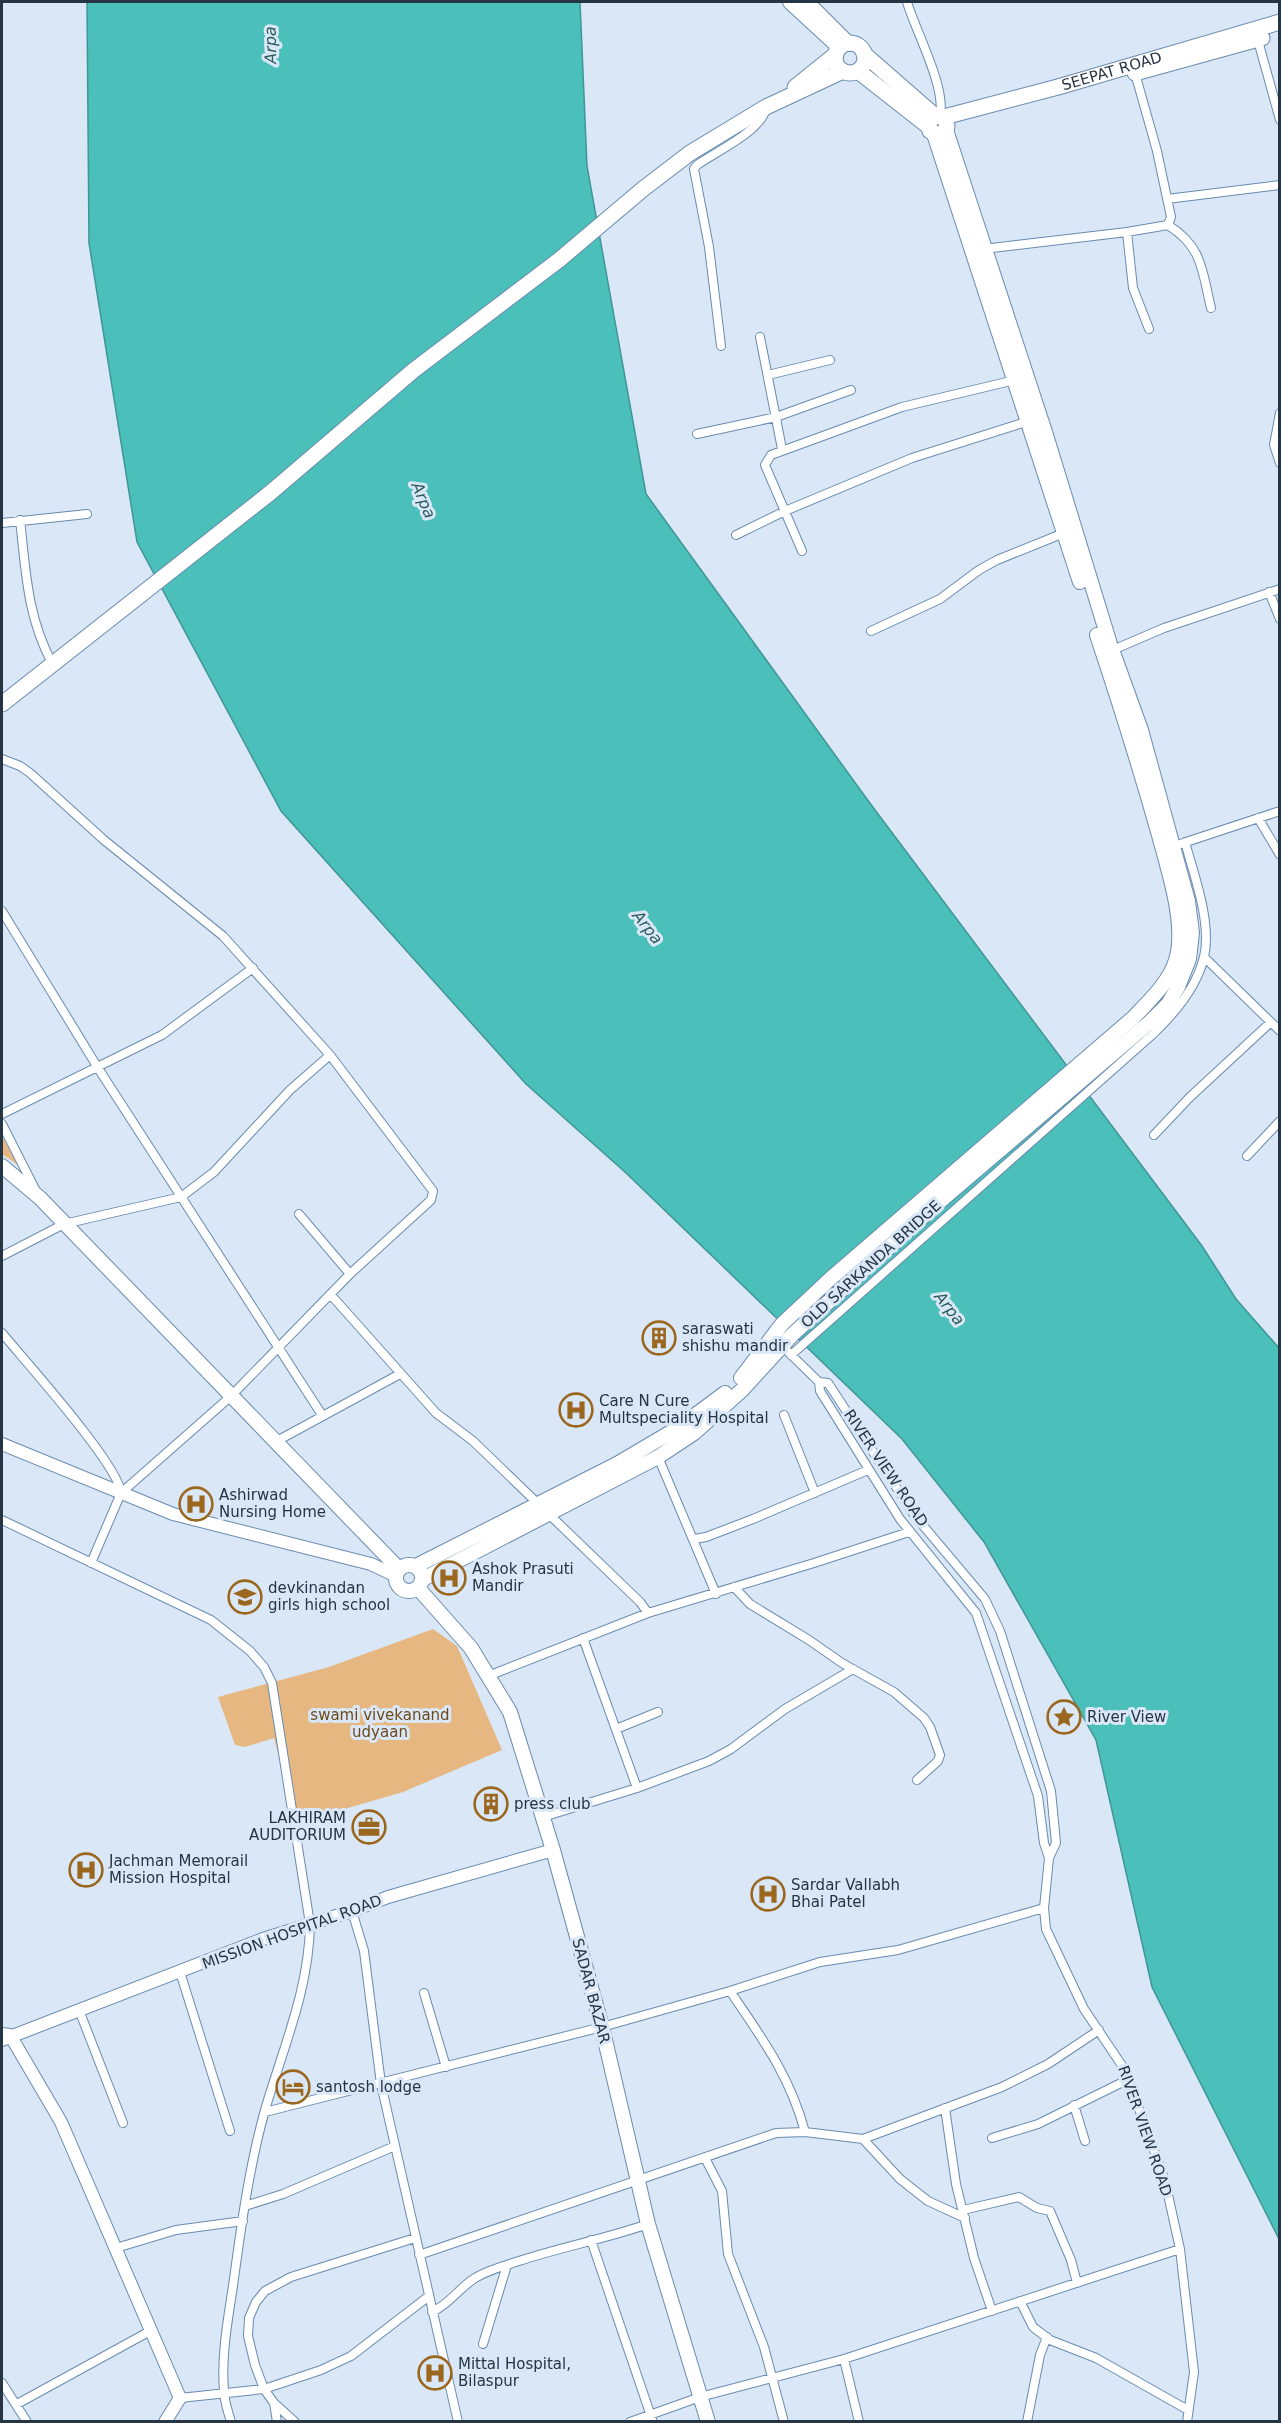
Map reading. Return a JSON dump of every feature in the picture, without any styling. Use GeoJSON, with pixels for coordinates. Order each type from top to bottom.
{"type":"FeatureCollection","features":[{"type":"Feature","properties":{"kind":"highway","name":"SEEPAT ROAD"},"geometry":{"type":"LineString","coordinates":[[939,123],[1135,74],[1256,34],[1280,22]]}},
{"type":"Feature","properties":{"kind":"highway","name":"SEEPAT ROAD"},"geometry":{"type":"LineString","coordinates":[[939,123],[1048,90],[1256,34],[1280,32]]}},
{"type":"Feature","properties":{"kind":"highway"},"geometry":{"type":"LineString","coordinates":[[2,704],[270,493],[414,370],[559,260],[643,189],[690,153],[765,108],[841,49],[860,47],[864,54],[939,123]]}},
{"type":"Feature","properties":{"kind":"highway"},"geometry":{"type":"LineString","coordinates":[[841,49],[838,66],[851,71],[939,123]]}},
{"type":"Feature","properties":{"kind":"highway"},"geometry":{"type":"LineString","coordinates":[[765,108],[864,65],[864,54]]}},
{"type":"Feature","properties":{"kind":"main road"},"geometry":{"type":"LineString","coordinates":[[790,2],[841,49]]}},
{"type":"Feature","properties":{"kind":"main road"},"geometry":{"type":"LineString","coordinates":[[807,2],[841,49]]}},
{"type":"Feature","properties":{"kind":"main road"},"geometry":{"type":"LineString","coordinates":[[939,123],[1108,652]]}},
{"type":"Feature","properties":{"kind":"main road"},"geometry":{"type":"LineString","coordinates":[[980,250],[1015,380],[1034,419],[1064,533],[1108,652]]}},
{"type":"Feature","properties":{"kind":"main road","name":"OLD SARKANDA BRIDGE"},"geometry":{"type":"LineString","coordinates":[[420,1584],[549,1512],[658,1457],[694,1433],[787,1351],[788,1329],[938,1204],[1095,1060],[1150,1022],[1168,1004],[1178,987],[1189,959],[1192,933],[1188,901],[1141,730],[1108,652]]}},
{"type":"Feature","properties":{"kind":"main road"},"geometry":{"type":"LineString","coordinates":[[2,1167],[39,1198],[275,1442],[397,1573],[399,1586],[403,1590],[408,1591],[420,1584],[420,1569],[416,1566]]}},
{"type":"Feature","properties":{"kind":"main road"},"geometry":{"type":"LineString","coordinates":[[397,1573],[406,1565],[416,1566],[617,1464],[708,1408],[788,1329]]}},
{"type":"Feature","properties":{"kind":"main road","name":"SADAR BAZAR"},"geometry":{"type":"LineString","coordinates":[[420,1584],[471,1648],[510,1712],[553,1850],[602,2027],[648,2224],[708,2421]]}},
{"type":"Feature","properties":{"kind":"street"},"geometry":{"type":"LineString","coordinates":[[907,2],[941,101],[939,123]]}},
{"type":"Feature","properties":{"kind":"street"},"geometry":{"type":"LineString","coordinates":[[1256,34],[1280,120]]}},
{"type":"Feature","properties":{"kind":"street"},"geometry":{"type":"LineString","coordinates":[[1135,74],[1157,152],[1171,217],[1168,225]]}},
{"type":"Feature","properties":{"kind":"street"},"geometry":{"type":"LineString","coordinates":[[721,346],[708,247],[694,169],[755,127],[765,114],[765,108]]}},
{"type":"Feature","properties":{"kind":"street"},"geometry":{"type":"LineString","coordinates":[[1167,199],[1280,185]]}},
{"type":"Feature","properties":{"kind":"street"},"geometry":{"type":"LineString","coordinates":[[980,250],[1168,225],[1187,237],[1196,251],[1211,308]]}},
{"type":"Feature","properties":{"kind":"street"},"geometry":{"type":"LineString","coordinates":[[1127,232],[1133,288],[1149,329]]}},
{"type":"Feature","properties":{"kind":"street"},"geometry":{"type":"LineString","coordinates":[[760,337],[782,450]]}},
{"type":"Feature","properties":{"kind":"street"},"geometry":{"type":"LineString","coordinates":[[768,375],[831,360]]}},
{"type":"Feature","properties":{"kind":"street"},"geometry":{"type":"LineString","coordinates":[[802,551],[765,465],[770,456],[902,407],[1015,380]]}},
{"type":"Feature","properties":{"kind":"street"},"geometry":{"type":"LineString","coordinates":[[697,434],[776,417],[851,390]]}},
{"type":"Feature","properties":{"kind":"street"},"geometry":{"type":"LineString","coordinates":[[1280,413],[1274,445],[1280,463]]}},
{"type":"Feature","properties":{"kind":"street"},"geometry":{"type":"LineString","coordinates":[[736,535],[785,511],[912,458],[1034,419]]}},
{"type":"Feature","properties":{"kind":"street"},"geometry":{"type":"LineString","coordinates":[[2,523],[87,514]]}},
{"type":"Feature","properties":{"kind":"street"},"geometry":{"type":"LineString","coordinates":[[20,520],[30,607],[38,634],[57,659]]}},
{"type":"Feature","properties":{"kind":"street"},"geometry":{"type":"LineString","coordinates":[[871,631],[939,599],[997,560],[1064,533]]}},
{"type":"Feature","properties":{"kind":"street"},"geometry":{"type":"LineString","coordinates":[[1108,652],[1164,628],[1280,590]]}},
{"type":"Feature","properties":{"kind":"street"},"geometry":{"type":"LineString","coordinates":[[1269,592],[1280,619]]}},
{"type":"Feature","properties":{"kind":"street"},"geometry":{"type":"LineString","coordinates":[[2,759],[30,773],[97,834],[223,936],[330,1055],[433,1191],[431,1200],[350,1274],[230,1397],[121,1493],[91,1563]]}},
{"type":"Feature","properties":{"kind":"street"},"geometry":{"type":"LineString","coordinates":[[787,1351],[1165,1022],[1183,1000],[1204,957],[1203,912],[1174,846],[1280,811]]}},
{"type":"Feature","properties":{"kind":"street"},"geometry":{"type":"LineString","coordinates":[[1258,818],[1280,855]]}},
{"type":"Feature","properties":{"kind":"street"},"geometry":{"type":"LineString","coordinates":[[2,911],[98,1068],[322,1415]]}},
{"type":"Feature","properties":{"kind":"street"},"geometry":{"type":"LineString","coordinates":[[1204,957],[1280,1031]]}},
{"type":"Feature","properties":{"kind":"street"},"geometry":{"type":"LineString","coordinates":[[2,1114],[162,1035],[253,968]]}},
{"type":"Feature","properties":{"kind":"street"},"geometry":{"type":"LineString","coordinates":[[1154,1135],[1190,1097],[1270,1023]]}},
{"type":"Feature","properties":{"kind":"street"},"geometry":{"type":"LineString","coordinates":[[2,1256],[64,1224],[181,1197],[214,1172],[290,1090],[330,1055]]}},
{"type":"Feature","properties":{"kind":"street"},"geometry":{"type":"LineString","coordinates":[[1247,1156],[1280,1121]]}},
{"type":"Feature","properties":{"kind":"street"},"geometry":{"type":"LineString","coordinates":[[2,1124],[39,1198]]}},
{"type":"Feature","properties":{"kind":"street"},"geometry":{"type":"LineString","coordinates":[[299,1214],[350,1274]]}},
{"type":"Feature","properties":{"kind":"street"},"geometry":{"type":"LineString","coordinates":[[332,1295],[436,1413],[473,1441],[549,1512],[640,1602],[648,1613]]}},
{"type":"Feature","properties":{"kind":"street"},"geometry":{"type":"LineString","coordinates":[[2,1333],[98,1451],[121,1493]]}},
{"type":"Feature","properties":{"kind":"street","name":"RIVER VIEW ROAD"},"geometry":{"type":"LineString","coordinates":[[787,1351],[819,1382],[828,1383],[915,1516],[974,1584],[992,1612],[1018,1682],[1052,1791],[1056,1843],[1048,1858]]}},
{"type":"Feature","properties":{"kind":"street"},"geometry":{"type":"LineString","coordinates":[[275,1442],[400,1374]]}},
{"type":"Feature","properties":{"kind":"street","name":"RIVER VIEW ROAD"},"geometry":{"type":"LineString","coordinates":[[819,1382],[820,1390],[868,1470],[909,1532],[967,1600],[981,1626],[1038,1796],[1048,1858],[1044,1908],[1046,1929],[1084,2009],[1119,2058],[1129,2079],[1166,2181],[1180,2249],[1194,2372],[1187,2421]]}},
{"type":"Feature","properties":{"kind":"street"},"geometry":{"type":"LineString","coordinates":[[784,1415],[815,1493]]}},
{"type":"Feature","properties":{"kind":"street"},"geometry":{"type":"LineString","coordinates":[[2,1444],[173,1514],[371,1564],[397,1573]]}},
{"type":"Feature","properties":{"kind":"street"},"geometry":{"type":"LineString","coordinates":[[658,1457],[716,1594]]}},
{"type":"Feature","properties":{"kind":"street"},"geometry":{"type":"LineString","coordinates":[[694,1539],[753,1520],[868,1470]]}},
{"type":"Feature","properties":{"kind":"street"},"geometry":{"type":"LineString","coordinates":[[2,1520],[211,1620],[243,1644],[267,1672],[273,1689],[310,1924],[309,1953],[305,1981],[294,2024],[265,2112],[245,2206],[227,2323],[224,2392],[231,2421]]}},
{"type":"Feature","properties":{"kind":"street"},"geometry":{"type":"LineString","coordinates":[[488,1676],[648,1613],[716,1594],[909,1532]]}},
{"type":"Feature","properties":{"kind":"street"},"geometry":{"type":"LineString","coordinates":[[734,1587],[750,1604],[894,1692],[924,1718],[930,1726],[940,1755],[938,1761],[917,1780]]}},
{"type":"Feature","properties":{"kind":"street"},"geometry":{"type":"LineString","coordinates":[[583,1638],[637,1788]]}},
{"type":"Feature","properties":{"kind":"street"},"geometry":{"type":"LineString","coordinates":[[543,1817],[637,1788],[722,1755],[785,1709],[853,1669]]}},
{"type":"Feature","properties":{"kind":"street"},"geometry":{"type":"LineString","coordinates":[[616,1729],[658,1712]]}},
{"type":"Feature","properties":{"kind":"street","name":"MISSION HOSPITAL ROAD"},"geometry":{"type":"LineString","coordinates":[[4,2036],[79,2010],[263,1939],[352,1911],[388,1897],[553,1850]]}},
{"type":"Feature","properties":{"kind":"street"},"geometry":{"type":"LineString","coordinates":[[265,2112],[602,2027],[730,1991],[820,1962],[898,1950],[1044,1908]]}},
{"type":"Feature","properties":{"kind":"street"},"geometry":{"type":"LineString","coordinates":[[352,1911],[364,1951],[381,2084],[458,2421]]}},
{"type":"Feature","properties":{"kind":"street"},"geometry":{"type":"LineString","coordinates":[[180,1972],[230,2131]]}},
{"type":"Feature","properties":{"kind":"street"},"geometry":{"type":"LineString","coordinates":[[730,1991],[781,2068],[792,2091],[805,2132]]}},
{"type":"Feature","properties":{"kind":"street"},"geometry":{"type":"LineString","coordinates":[[424,1993],[446,2067]]}},
{"type":"Feature","properties":{"kind":"street"},"geometry":{"type":"LineString","coordinates":[[79,2010],[123,2123]]}},
{"type":"Feature","properties":{"kind":"street"},"geometry":{"type":"LineString","coordinates":[[419,2255],[776,2133],[805,2132],[863,2139],[1030,2074],[1099,2030]]}},
{"type":"Feature","properties":{"kind":"street"},"geometry":{"type":"LineString","coordinates":[[4,2036],[61,2122],[180,2398]]}},
{"type":"Feature","properties":{"kind":"street"},"geometry":{"type":"LineString","coordinates":[[992,2138],[1038,2124],[1129,2079]]}},
{"type":"Feature","properties":{"kind":"street"},"geometry":{"type":"LineString","coordinates":[[1074,2105],[1085,2141]]}},
{"type":"Feature","properties":{"kind":"street"},"geometry":{"type":"LineString","coordinates":[[945,2108],[956,2184],[974,2258],[992,2311]]}},
{"type":"Feature","properties":{"kind":"street"},"geometry":{"type":"LineString","coordinates":[[863,2139],[900,2179],[928,2201],[964,2214],[1019,2197],[1037,2208],[1050,2211],[1071,2260],[1077,2283]]}},
{"type":"Feature","properties":{"kind":"street"},"geometry":{"type":"LineString","coordinates":[[245,2206],[284,2194],[394,2146]]}},
{"type":"Feature","properties":{"kind":"street"},"geometry":{"type":"LineString","coordinates":[[705,2158],[722,2192],[729,2254],[764,2347],[784,2421]]}},
{"type":"Feature","properties":{"kind":"street"},"geometry":{"type":"LineString","coordinates":[[116,2248],[176,2230],[243,2221]]}},
{"type":"Feature","properties":{"kind":"street"},"geometry":{"type":"LineString","coordinates":[[432,2312],[446,2305],[475,2278],[507,2265],[648,2224]]}},
{"type":"Feature","properties":{"kind":"street"},"geometry":{"type":"LineString","coordinates":[[295,2421],[274,2403],[264,2389],[255,2365],[248,2337],[249,2318],[256,2301],[265,2291],[291,2277],[415,2238]]}},
{"type":"Feature","properties":{"kind":"street"},"geometry":{"type":"LineString","coordinates":[[591,2240],[652,2418]]}},
{"type":"Feature","properties":{"kind":"street"},"geometry":{"type":"LineString","coordinates":[[630,2421],[652,2418],[700,2397],[843,2359],[1180,2249]]}},
{"type":"Feature","properties":{"kind":"street"},"geometry":{"type":"LineString","coordinates":[[483,2344],[507,2265]]}},
{"type":"Feature","properties":{"kind":"street"},"geometry":{"type":"LineString","coordinates":[[165,2421],[180,2398],[264,2389],[321,2370],[351,2355],[429,2296]]}},
{"type":"Feature","properties":{"kind":"street"},"geometry":{"type":"LineString","coordinates":[[1020,2301],[1033,2327],[1047,2337],[1096,2358],[1188,2410]]}},
{"type":"Feature","properties":{"kind":"street"},"geometry":{"type":"LineString","coordinates":[[17,2404],[152,2330]]}},
{"type":"Feature","properties":{"kind":"street"},"geometry":{"type":"LineString","coordinates":[[1027,2421],[1040,2355],[1047,2337]]}},
{"type":"Feature","properties":{"kind":"street"},"geometry":{"type":"LineString","coordinates":[[843,2359],[859,2421]]}},
{"type":"Feature","properties":{"kind":"street"},"geometry":{"type":"LineString","coordinates":[[2,2383],[27,2421]]}},
{"type":"Feature","properties":{"kind":"street"},"geometry":{"type":"LineString","coordinates":[[274,2403],[277,2421]]}},
{"type":"Feature","properties":{"kind":"green space"},"geometry":{"type":"Polygon","coordinates":[[[2,1136],[18,1165],[2,1154],[2,1136]]]}},
{"type":"Feature","properties":{"kind":"green space","name":"swami vivekanand udyaan"},"geometry":{"type":"Polygon","coordinates":[[[433,1629],[457,1646],[502,1750],[403,1792],[296,1823],[274,1738],[245,1747],[235,1745],[218,1697],[329,1667],[433,1629]]]}},
{"type":"Feature","properties":{"kind":"water","name":"Arpa"},"geometry":{"type":"Polygon","coordinates":[[[87,2],[580,2],[587,166],[646,494],[872,806],[1202,1246],[1236,1299],[1279,1348],[1279,2239],[1152,1987],[1096,1740],[984,1542],[902,1439],[625,1172],[526,1084],[281,811],[137,542],[89,243],[87,2]]]}},
{"type":"Feature","properties":{"kind":"place","name":"saraswati shishu mandir"},"geometry":{"type":"Point","coordinates":[659,1338]}},
{"type":"Feature","properties":{"kind":"place","name":"Care N Cure Multspeciality Hospital"},"geometry":{"type":"Point","coordinates":[576,1410]}},
{"type":"Feature","properties":{"kind":"place","name":"Ashirwad Nursing Home"},"geometry":{"type":"Point","coordinates":[196,1504]}},
{"type":"Feature","properties":{"kind":"place","name":"Ashok Prasuti Mandir"},"geometry":{"type":"Point","coordinates":[449,1578]}},
{"type":"Feature","properties":{"kind":"place","name":"devkinandan girls high school"},"geometry":{"type":"Point","coordinates":[245,1597]}},
{"type":"Feature","properties":{"kind":"place","name":"River View"},"geometry":{"type":"Point","coordinates":[1064,1717]}},
{"type":"Feature","properties":{"kind":"place","name":"press club"},"geometry":{"type":"Point","coordinates":[491,1804]}},
{"type":"Feature","properties":{"kind":"place","name":"LAKHIRAM AUDITORIUM"},"geometry":{"type":"Point","coordinates":[369,1827]}},
{"type":"Feature","properties":{"kind":"place","name":"Jachman Memorail Mission Hospital"},"geometry":{"type":"Point","coordinates":[86,1870]}},
{"type":"Feature","properties":{"kind":"place","name":"Sardar Vallabh Bhai Patel"},"geometry":{"type":"Point","coordinates":[768,1894]}},
{"type":"Feature","properties":{"kind":"place","name":"santosh lodge"},"geometry":{"type":"Point","coordinates":[293,2087]}},
{"type":"Feature","properties":{"kind":"place","name":"Mittal Hospital, Bilaspur"},"geometry":{"type":"Point","coordinates":[435,2373]}}]}
